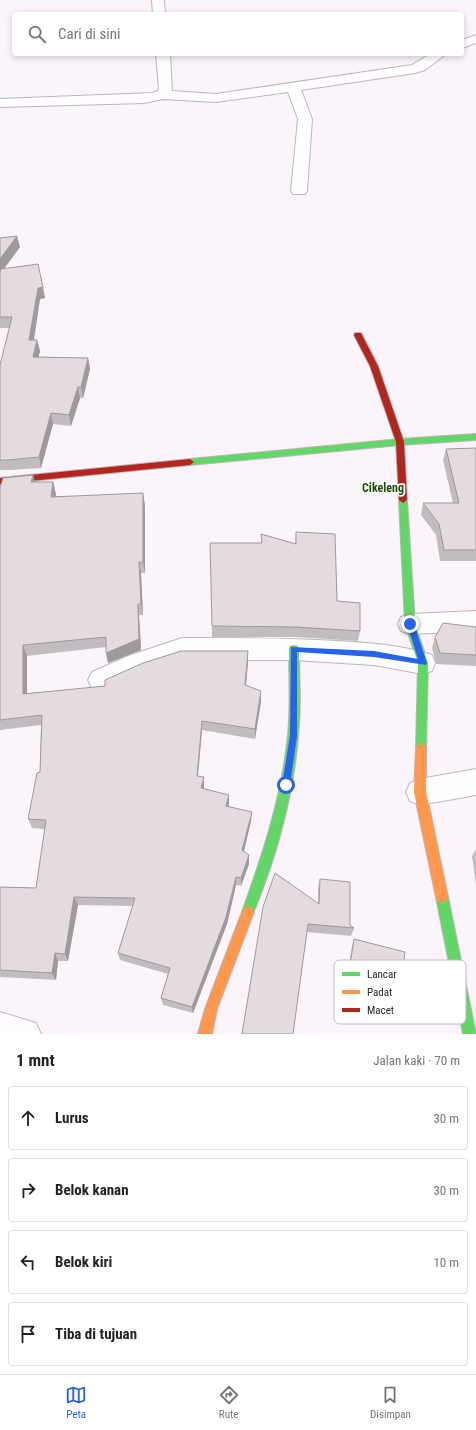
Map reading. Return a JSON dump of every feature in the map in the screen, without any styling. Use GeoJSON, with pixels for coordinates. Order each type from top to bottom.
{"type":"FeatureCollection","features":[{"type":"Feature","properties":{"kind":"street"},"geometry":{"type":"LineString","coordinates":[[158,0],[159,12]]}},
{"type":"Feature","properties":{"kind":"street"},"geometry":{"type":"LineString","coordinates":[[464,43],[476,39]]}},
{"type":"Feature","properties":{"kind":"street"},"geometry":{"type":"LineString","coordinates":[[162,95],[166,90],[163,56]]}},
{"type":"Feature","properties":{"kind":"street"},"geometry":{"type":"LineString","coordinates":[[0,103],[144,99],[162,95],[216,98],[293,88],[415,69],[436,56]]}},
{"type":"Feature","properties":{"kind":"street"},"geometry":{"type":"LineString","coordinates":[[293,88],[305,119],[299,191]]}},
{"type":"Feature","properties":{"kind":"street"},"geometry":{"type":"LineString","coordinates":[[358,335],[374,366],[400,442],[410,624],[423,663],[420,792],[455,960]]}},
{"type":"Feature","properties":{"kind":"street"},"geometry":{"type":"LineString","coordinates":[[0,481],[400,442],[476,437]]}},
{"type":"Feature","properties":{"kind":"street"},"geometry":{"type":"LineString","coordinates":[[410,624],[476,621]]}},
{"type":"Feature","properties":{"kind":"street"},"geometry":{"type":"LineString","coordinates":[[101,680],[137,664],[182,649],[294,649],[374,654],[423,663]]}},
{"type":"Feature","properties":{"kind":"street"},"geometry":{"type":"LineString","coordinates":[[205,1034],[211,1009],[267,862],[286,785],[294,736],[294,649]]}},
{"type":"Feature","properties":{"kind":"street"},"geometry":{"type":"LineString","coordinates":[[420,792],[476,782]]}},
{"type":"Feature","properties":{"kind":"street"},"geometry":{"type":"LineString","coordinates":[[466,1015],[470,1034]]}},
{"type":"Feature","properties":{"kind":"street"},"geometry":{"type":"LineString","coordinates":[[0,1028],[25,1034]]}},
{"type":"Feature","properties":{"kind":"building"},"geometry":{"type":"Polygon","coordinates":[[[17,236],[0,259],[0,238],[17,236]]]}},
{"type":"Feature","properties":{"kind":"building"},"geometry":{"type":"Polygon","coordinates":[[[38,264],[43,287],[38,288],[29,340],[37,340],[33,357],[88,358],[81,387],[78,387],[69,415],[51,413],[39,457],[0,460],[0,365],[12,317],[0,317],[0,272],[1,269],[38,264]]]}},
{"type":"Feature","properties":{"kind":"building"},"geometry":{"type":"Polygon","coordinates":[[[476,448],[476,550],[444,550],[439,524],[423,503],[459,503],[446,449],[476,448]]]}},
{"type":"Feature","properties":{"kind":"building"},"geometry":{"type":"Polygon","coordinates":[[[33,475],[31,482],[53,482],[51,497],[143,493],[143,562],[139,562],[141,604],[138,604],[139,639],[106,653],[106,637],[23,645],[23,694],[105,686],[105,680],[143,663],[181,651],[248,651],[245,685],[261,691],[255,729],[202,721],[197,776],[204,777],[201,788],[229,795],[226,806],[252,812],[242,850],[249,855],[241,878],[236,877],[226,917],[192,1007],[161,998],[170,968],[118,953],[135,898],[74,897],[65,954],[55,953],[52,973],[0,970],[0,887],[36,888],[46,820],[28,819],[37,773],[40,772],[42,715],[0,720],[0,488],[3,478],[33,475]]]}},
{"type":"Feature","properties":{"kind":"building"},"geometry":{"type":"Polygon","coordinates":[[[296,532],[335,534],[337,601],[360,603],[360,631],[295,627],[212,626],[210,543],[262,543],[261,534],[296,544],[296,532]]]}},
{"type":"Feature","properties":{"kind":"building"},"geometry":{"type":"Polygon","coordinates":[[[443,623],[476,627],[476,655],[440,653],[435,637],[443,623]]]}},
{"type":"Feature","properties":{"kind":"building"},"geometry":{"type":"Polygon","coordinates":[[[275,873],[319,904],[320,879],[350,882],[350,925],[354,928],[308,924],[293,1034],[242,1034],[263,907],[275,873]]]}},
{"type":"Feature","properties":{"kind":"building"},"geometry":{"type":"Polygon","coordinates":[[[354,939],[405,952],[404,960],[351,960],[354,939]]]}},
{"type":"Feature","properties":{"kind":"traffic: fast"},"geometry":{"type":"LineString","coordinates":[[190,462],[400,442],[476,437]]}},
{"type":"Feature","properties":{"kind":"traffic: fast"},"geometry":{"type":"LineString","coordinates":[[403,500],[410,624],[423,663],[421,749]]}},
{"type":"Feature","properties":{"kind":"traffic: fast"},"geometry":{"type":"LineString","coordinates":[[248,912],[270,847],[287,780],[294,724],[294,649]]}},
{"type":"Feature","properties":{"kind":"traffic: fast"},"geometry":{"type":"LineString","coordinates":[[442,897],[455,960]]}},
{"type":"Feature","properties":{"kind":"traffic: fast"},"geometry":{"type":"LineString","coordinates":[[466,1014],[470,1034]]}},
{"type":"Feature","properties":{"kind":"traffic: slow"},"geometry":{"type":"LineString","coordinates":[[421,749],[420,792],[442,897]]}},
{"type":"Feature","properties":{"kind":"traffic: slow"},"geometry":{"type":"LineString","coordinates":[[205,1034],[211,1009],[248,912]]}},
{"type":"Feature","properties":{"kind":"traffic: jam"},"geometry":{"type":"LineString","coordinates":[[358,335],[374,366],[400,442],[403,500]]}},
{"type":"Feature","properties":{"kind":"traffic: jam"},"geometry":{"type":"LineString","coordinates":[[0,481],[190,462]]}},
{"type":"Feature","properties":{"kind":"district","name":"Cikeleng"},"geometry":{"type":"Point","coordinates":[383,488]}},
{"type":"Feature","properties":{"kind":"route"},"geometry":{"type":"LineString","coordinates":[[286,785],[294,736],[294,649],[374,654],[423,663],[410,624]]}}]}
